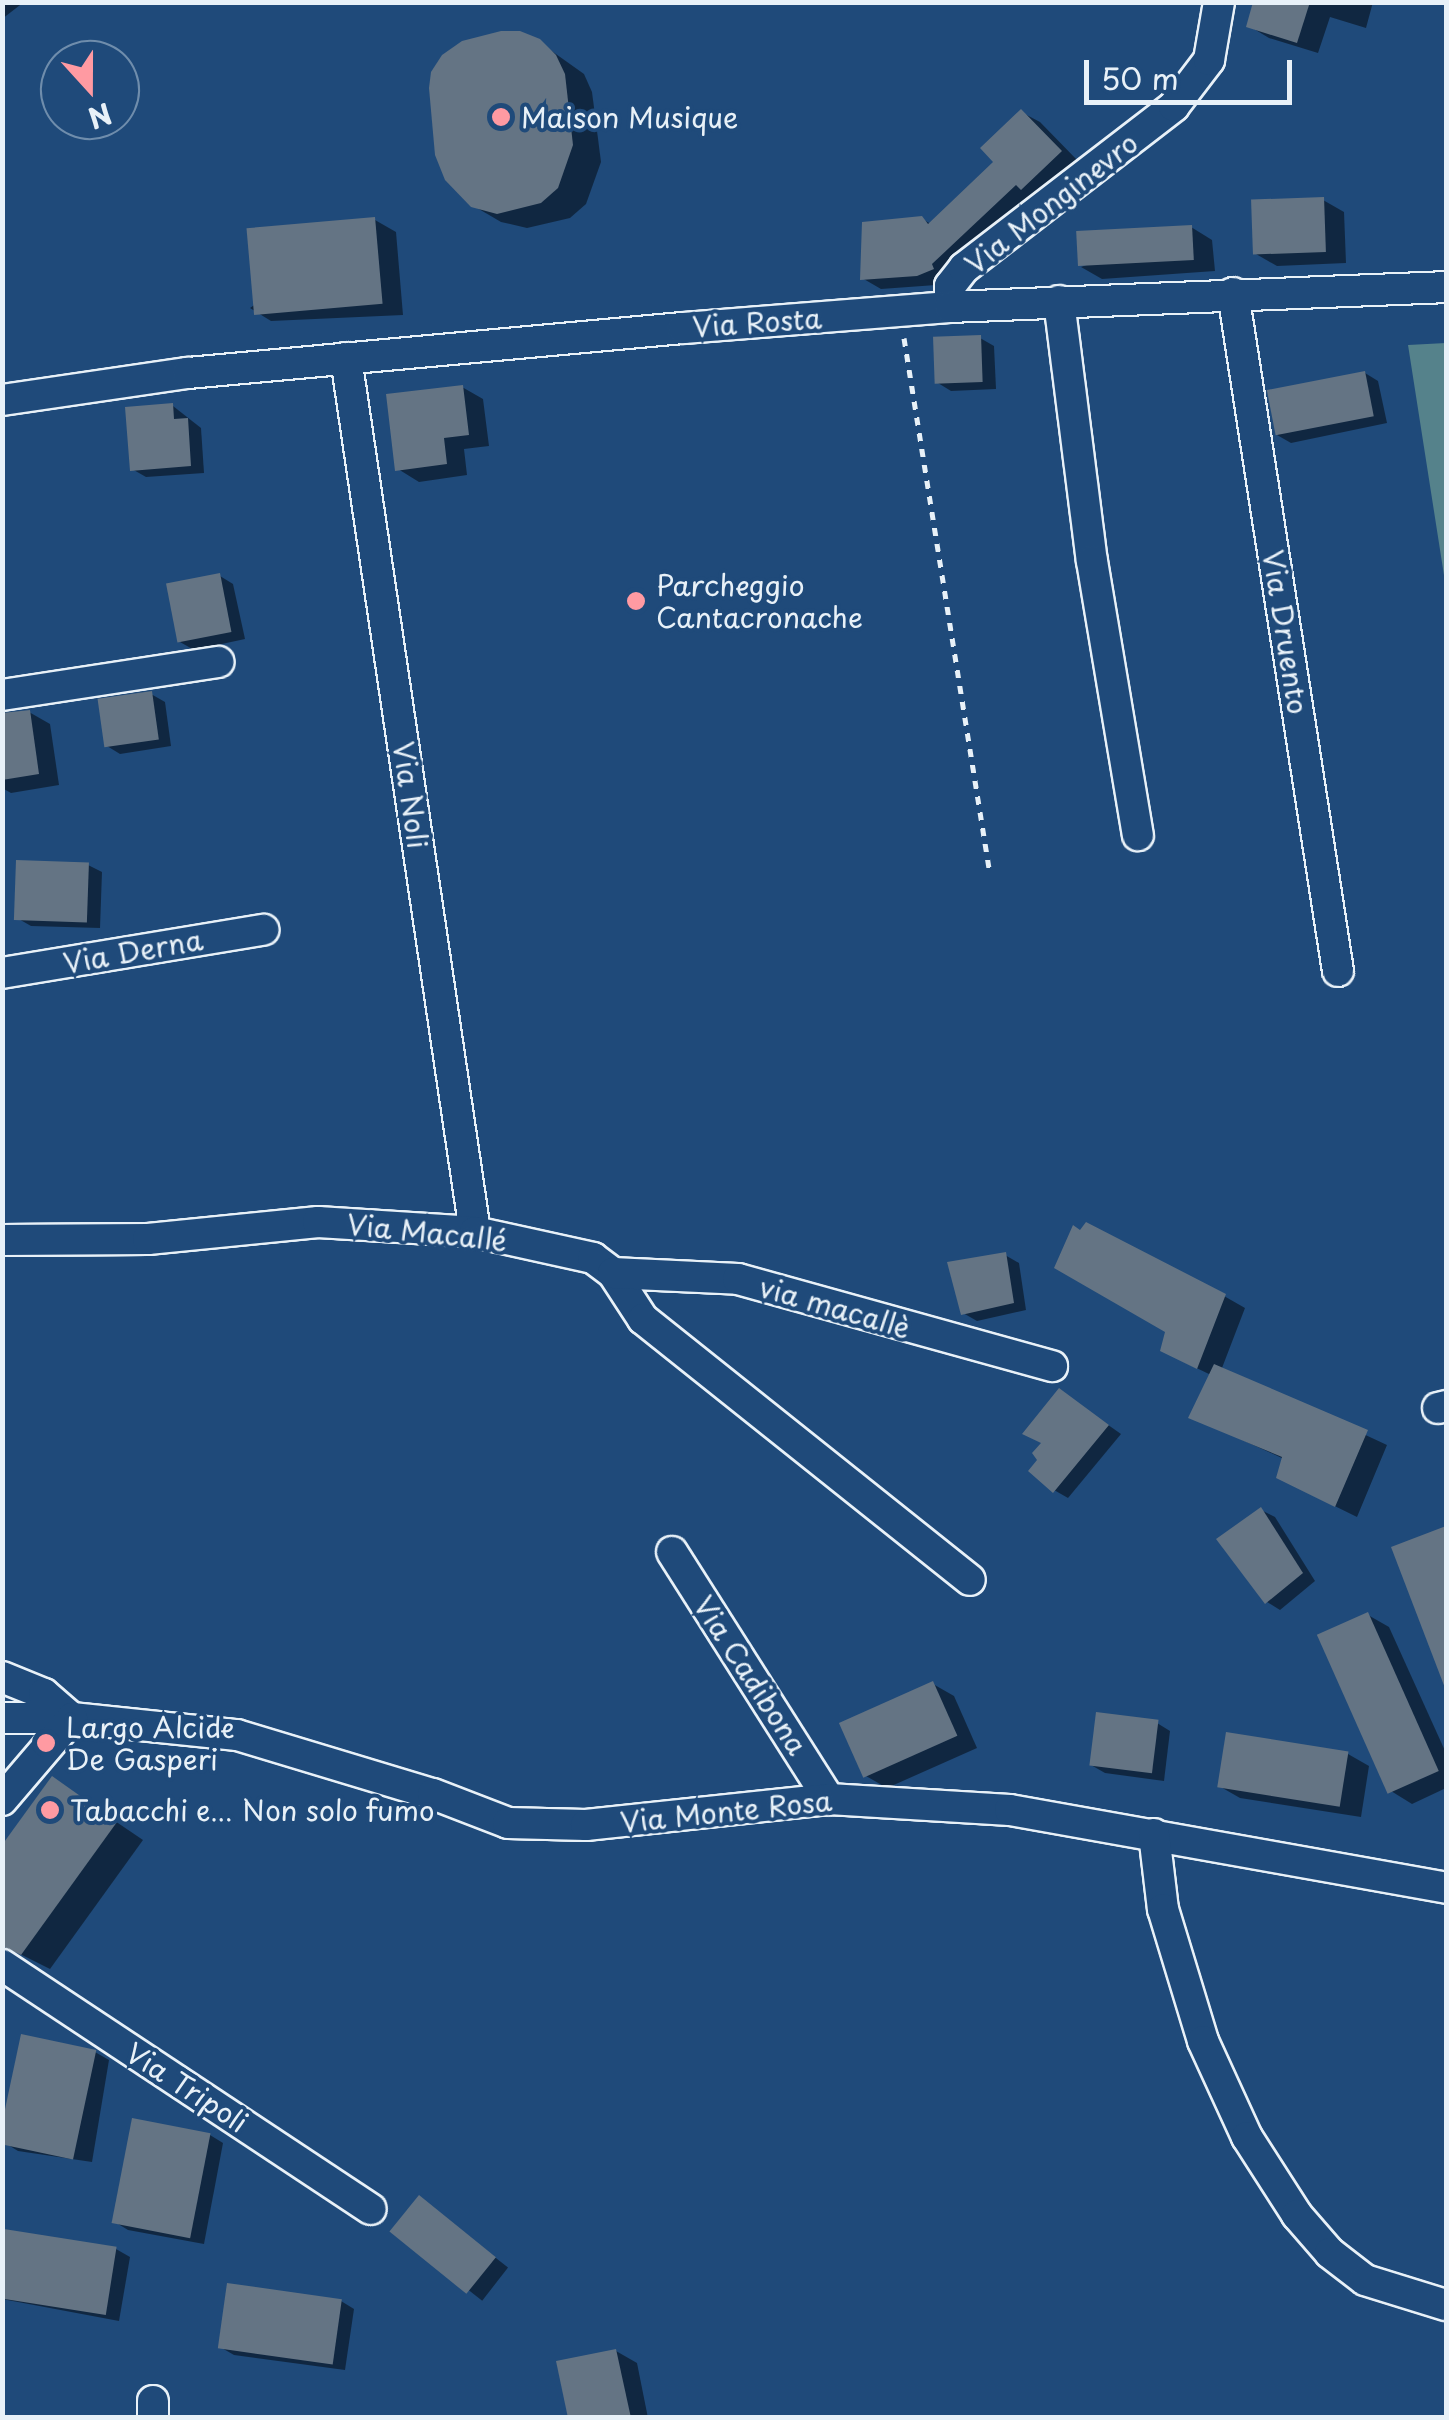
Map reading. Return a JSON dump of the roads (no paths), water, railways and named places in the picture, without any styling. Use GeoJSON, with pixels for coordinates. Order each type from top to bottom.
{"type":"FeatureCollection","features":[{"type":"Feature","properties":{"kind":"street","name":"Via Monginevro"},"geometry":{"type":"LineString","coordinates":[[950,307],[950,286],[964,268],[1156,122],[1184,95],[1209,60],[1219,2]]}},
{"type":"Feature","properties":{"kind":"street","name":"Via Rosta"},"geometry":{"type":"LineString","coordinates":[[2,400],[188,374],[346,358],[950,307],[1232,292],[1446,288]]}},
{"type":"Feature","properties":{"kind":"street","name":"Via Druento"},"geometry":{"type":"LineString","coordinates":[[1232,292],[1338,971]]}},
{"type":"Feature","properties":{"kind":"street"},"geometry":{"type":"LineString","coordinates":[[1059,302],[1092,561],[1138,835]]}},
{"type":"Feature","properties":{"kind":"street","name":"Via Noli"},"geometry":{"type":"LineString","coordinates":[[346,358],[475,1232]]}},
{"type":"Feature","properties":{"kind":"street","name":"Via Rosta"},"geometry":{"type":"LineString","coordinates":[[2,424],[71,392]]}},
{"type":"Feature","properties":{"kind":"street"},"geometry":{"type":"LineString","coordinates":[[2,695],[218,662]]}},
{"type":"Feature","properties":{"kind":"street","name":"Via Derna"},"geometry":{"type":"LineString","coordinates":[[2,973],[262,930]]}},
{"type":"Feature","properties":{"kind":"street","name":"Via Macallé"},"geometry":{"type":"LineString","coordinates":[[2,1240],[148,1239],[318,1222],[475,1232],[594,1258],[613,1273]]}},
{"type":"Feature","properties":{"kind":"street"},"geometry":{"type":"LineString","coordinates":[[613,1273],[643,1319],[970,1580]]}},
{"type":"Feature","properties":{"kind":"street","name":"via macallè"},"geometry":{"type":"LineString","coordinates":[[613,1273],[738,1279],[1052,1366]]}},
{"type":"Feature","properties":{"kind":"street","name":"Via Cadibona"},"geometry":{"type":"LineString","coordinates":[[672,1552],[830,1798]]}},
{"type":"Feature","properties":{"kind":"street"},"geometry":{"type":"LineString","coordinates":[[2,1676],[44,1694],[72,1718]]}},
{"type":"Feature","properties":{"kind":"street"},"geometry":{"type":"LineString","coordinates":[[2,1718],[72,1718]]}},
{"type":"Feature","properties":{"kind":"street"},"geometry":{"type":"LineString","coordinates":[[2,1800],[72,1718]]}},
{"type":"Feature","properties":{"kind":"street","name":"Via Monte Rosa"},"geometry":{"type":"LineString","coordinates":[[72,1718],[237,1735],[433,1794],[508,1823],[586,1825],[830,1798],[1010,1810],[1446,1888]]}},
{"type":"Feature","properties":{"kind":"street"},"geometry":{"type":"LineString","coordinates":[[1154,1834],[1163,1910],[1203,2042],[1247,2137],[1297,2215],[1330,2253],[1365,2280],[1446,2305]]}},
{"type":"Feature","properties":{"kind":"street","name":"Via Tripoli"},"geometry":{"type":"LineString","coordinates":[[2,1965],[371,2209]]}},
{"type":"Feature","properties":{"kind":"place","name":"Maison Musique"},"geometry":{"type":"Point","coordinates":[501,117]}},
{"type":"Feature","properties":{"kind":"place","name":"Parcheggio Cantacronache"},"geometry":{"type":"Point","coordinates":[636,601]}},
{"type":"Feature","properties":{"kind":"place","name":"Largo Alcide De Gasperi"},"geometry":{"type":"Point","coordinates":[46,1743]}},
{"type":"Feature","properties":{"kind":"place","name":"Tabacchi e... Non solo fumo"},"geometry":{"type":"Point","coordinates":[50,1810]}}]}
